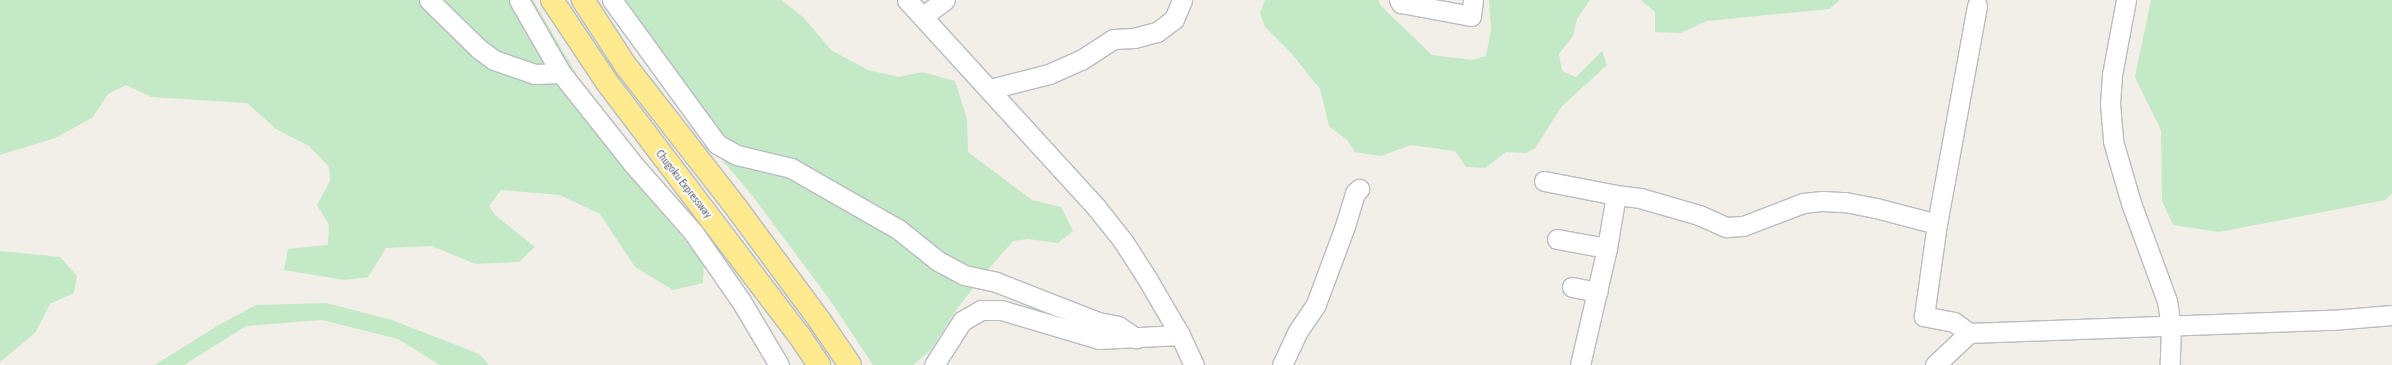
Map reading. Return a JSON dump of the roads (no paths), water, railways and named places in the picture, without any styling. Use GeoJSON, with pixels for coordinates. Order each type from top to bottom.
{"type":"FeatureCollection","features":[{"type":"Feature","properties":{"kind":"highway","name":"Chugoku Expressway"},"geometry":{"type":"LineString","coordinates":[[552,0],[611,88],[790,322],[819,365]]}},
{"type":"Feature","properties":{"kind":"highway"},"geometry":{"type":"LineString","coordinates":[[583,0],[626,66],[738,210],[820,321],[850,365]]}},
{"type":"Feature","properties":{"kind":"street"},"geometry":{"type":"LineString","coordinates":[[428,0],[479,49],[494,60],[534,74],[561,73]]}},
{"type":"Feature","properties":{"kind":"street"},"geometry":{"type":"LineString","coordinates":[[519,0],[561,73],[632,164],[693,232],[741,302],[779,365]]}},
{"type":"Feature","properties":{"kind":"street"},"geometry":{"type":"LineString","coordinates":[[612,0],[717,144],[737,155],[791,168],[898,229],[938,261],[964,275],[996,282],[1098,322],[1118,326],[1136,338]]}},
{"type":"Feature","properties":{"kind":"street"},"geometry":{"type":"LineString","coordinates":[[907,0],[990,89],[1096,207],[1123,241],[1180,335],[1194,365]]}},
{"type":"Feature","properties":{"kind":"street"},"geometry":{"type":"LineString","coordinates":[[923,16],[945,0]]}},
{"type":"Feature","properties":{"kind":"street"},"geometry":{"type":"LineString","coordinates":[[990,89],[1049,74],[1081,60],[1113,39],[1134,38],[1157,32],[1174,18],[1182,0]]}},
{"type":"Feature","properties":{"kind":"street"},"geometry":{"type":"LineString","coordinates":[[1399,0],[1401,3],[1471,16],[1473,0]]}},
{"type":"Feature","properties":{"kind":"street"},"geometry":{"type":"LineString","coordinates":[[2126,0],[2112,75],[2110,104],[2113,141],[2131,203],[2165,295],[2171,327],[2170,365]]}},
{"type":"Feature","properties":{"kind":"street"},"geometry":{"type":"LineString","coordinates":[[1969,334],[1954,322],[1924,316],[1937,224],[1977,6]]}},
{"type":"Feature","properties":{"kind":"street"},"geometry":{"type":"LineString","coordinates":[[1544,182],[1648,200],[1699,215],[1726,227],[1743,226],[1803,203],[1823,201],[1845,202],[1876,208],[1937,224]]}},
{"type":"Feature","properties":{"kind":"street"},"geometry":{"type":"LineString","coordinates":[[1282,365],[1298,331],[1316,304],[1355,193],[1359,189]]}},
{"type":"Feature","properties":{"kind":"street"},"geometry":{"type":"LineString","coordinates":[[1580,365],[1576,342],[1598,292],[1616,195]]}},
{"type":"Feature","properties":{"kind":"street"},"geometry":{"type":"LineString","coordinates":[[1557,239],[1607,248]]}},
{"type":"Feature","properties":{"kind":"street"},"geometry":{"type":"LineString","coordinates":[[1572,287],[1598,292]]}},
{"type":"Feature","properties":{"kind":"street"},"geometry":{"type":"LineString","coordinates":[[934,365],[962,321],[981,310],[1001,310],[1099,339],[1180,335]]}},
{"type":"Feature","properties":{"kind":"street"},"geometry":{"type":"LineString","coordinates":[[1935,365],[1969,334],[2332,320],[2392,315]]}}]}
